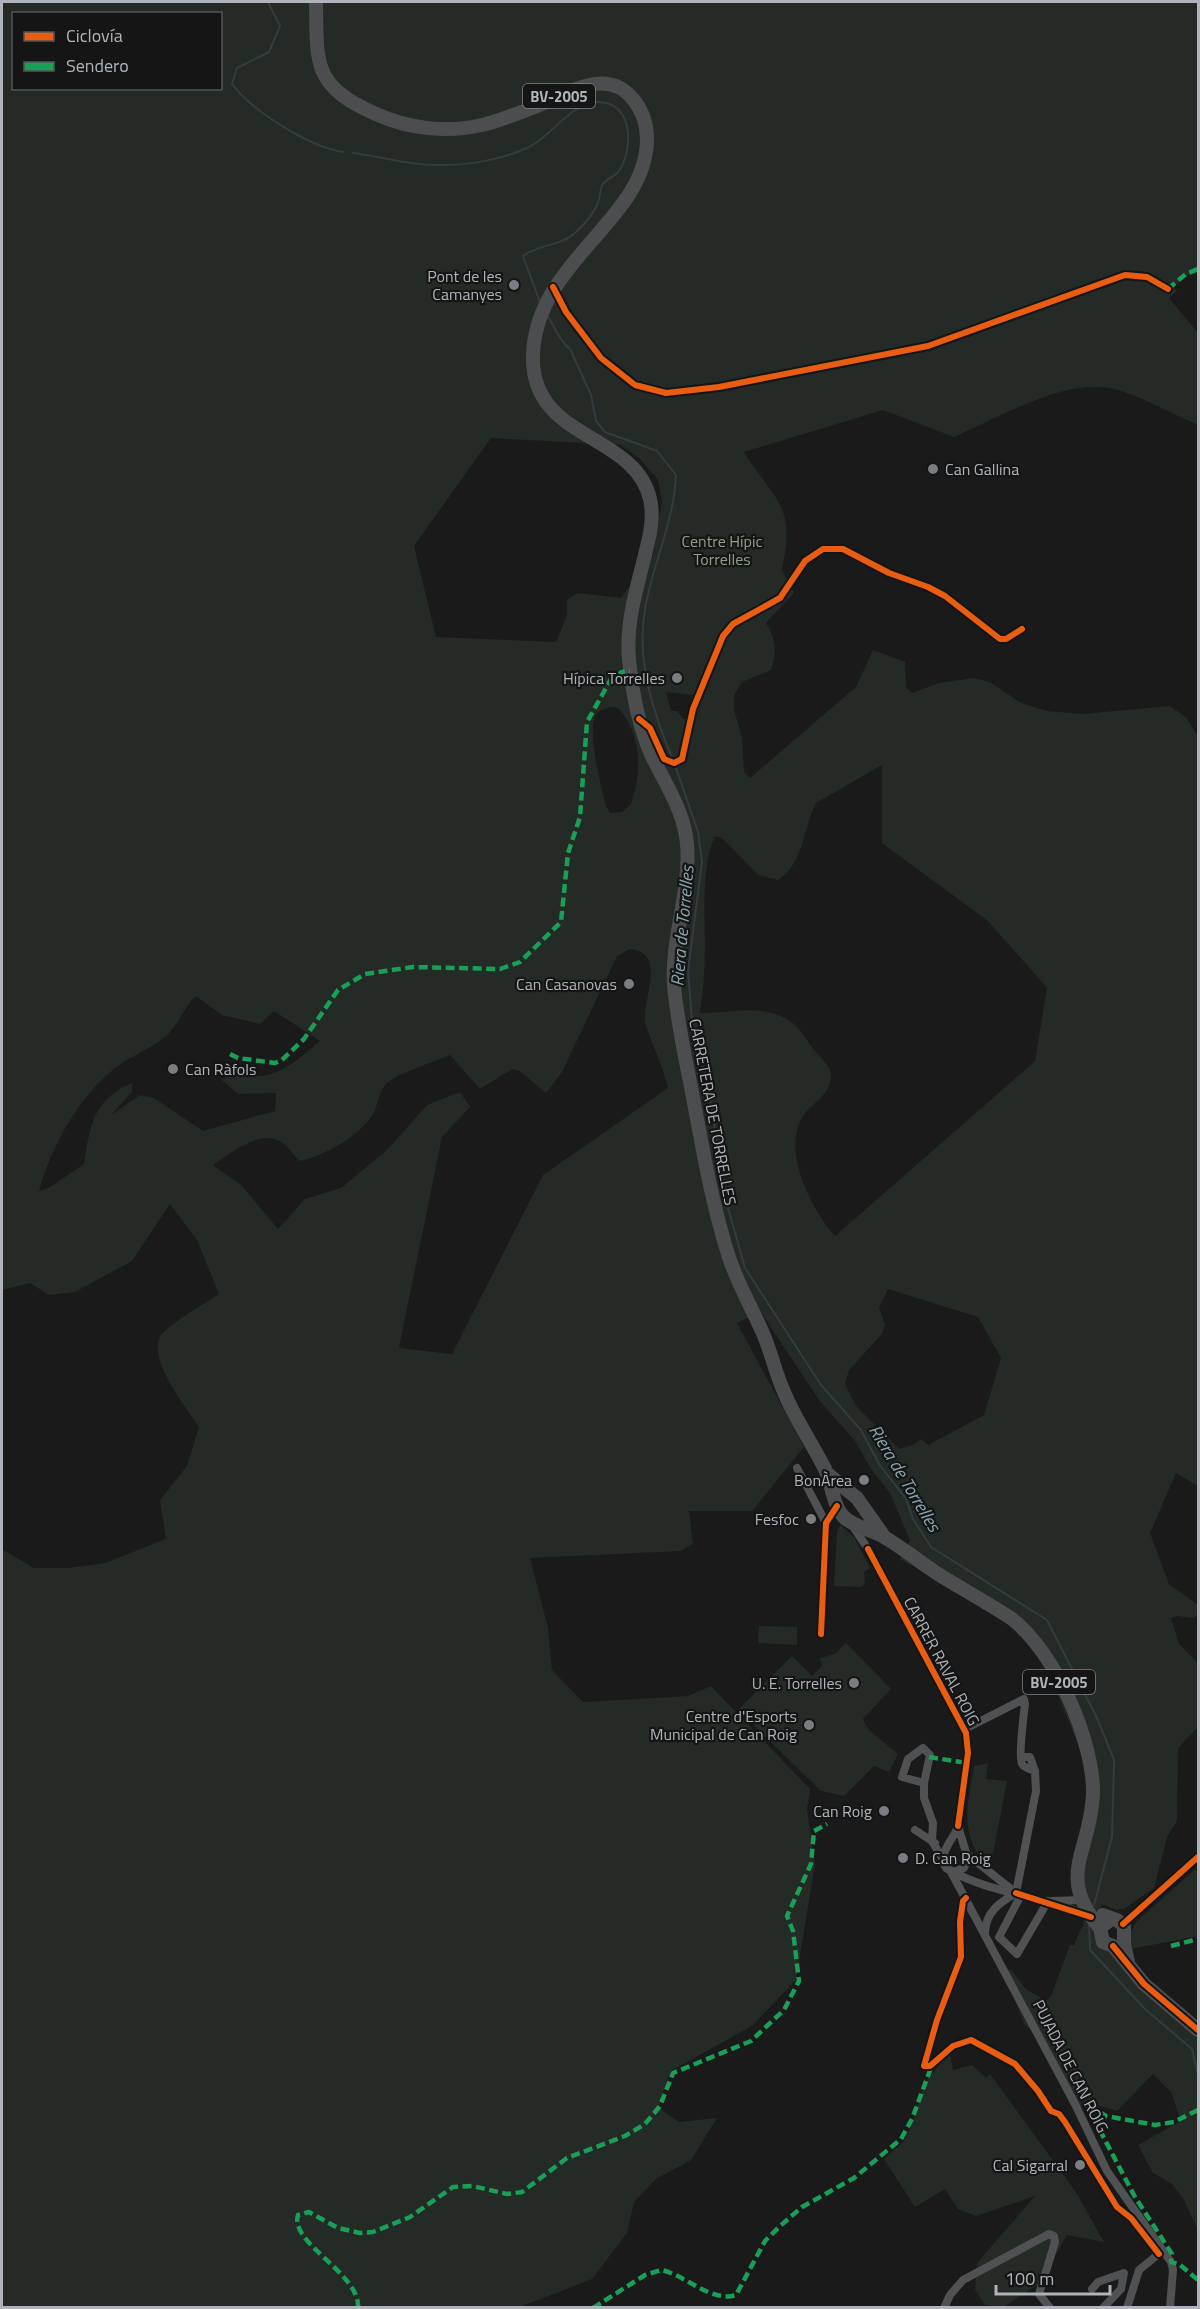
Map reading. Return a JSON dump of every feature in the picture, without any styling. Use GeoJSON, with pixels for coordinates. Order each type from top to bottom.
{"type":"FeatureCollection","features":[{"type":"Feature","properties":{"kind":"main road","name":"CARRETERA DE TORRELLES"},"geometry":{"type":"LineString","coordinates":[[316,2],[316,49],[327,79],[335,90],[351,102],[395,122],[439,129],[479,126],[596,83],[617,86],[631,96],[643,117],[647,145],[634,184],[606,225],[553,287],[540,317],[532,361],[535,379],[542,395],[567,424],[629,464],[642,478],[650,495],[651,531],[628,634],[629,660],[639,719],[651,754],[678,807],[685,833],[687,872],[675,935],[674,987],[677,1019],[702,1151],[724,1242],[733,1271],[764,1335],[783,1392],[827,1473],[836,1505],[1020,1626],[1036,1642],[1051,1663],[1084,1738],[1092,1770],[1091,1813],[1076,1885]]}},
{"type":"Feature","properties":{"kind":"main road","name":"CARRETERA DE TORRELLES"},"geometry":{"type":"LineString","coordinates":[[827,1473],[856,1498],[857,1520]]}},
{"type":"Feature","properties":{"kind":"main road"},"geometry":{"type":"LineString","coordinates":[[836,1505],[840,1496],[849,1493]]}},
{"type":"Feature","properties":{"kind":"main road"},"geometry":{"type":"LineString","coordinates":[[1076,1885],[1082,1900],[1106,1922],[1126,1932],[1119,1943]]}},
{"type":"Feature","properties":{"kind":"main road"},"geometry":{"type":"LineString","coordinates":[[1082,1900],[1106,1922]]}},
{"type":"Feature","properties":{"kind":"main road"},"geometry":{"type":"LineString","coordinates":[[1106,1922],[1101,1939],[1119,1943]]}},
{"type":"Feature","properties":{"kind":"main road"},"geometry":{"type":"LineString","coordinates":[[1119,1943],[1130,1968],[1154,1993],[1198,2030]]}},
{"type":"Feature","properties":{"kind":"street"},"geometry":{"type":"LineString","coordinates":[[553,287],[566,312],[601,358],[635,385],[666,393],[719,387],[918,348],[1125,275],[1147,277],[1168,289]]}},
{"type":"Feature","properties":{"kind":"street"},"geometry":{"type":"LineString","coordinates":[[639,719],[651,728],[661,755],[674,762],[684,753],[697,700],[723,636],[733,624],[780,598],[805,561],[823,549],[843,549],[889,573],[928,587],[945,596],[1000,639],[1006,639],[1022,629]]}},
{"type":"Feature","properties":{"kind":"street"},"geometry":{"type":"LineString","coordinates":[[797,1468],[826,1522],[821,1634]]}},
{"type":"Feature","properties":{"kind":"street"},"geometry":{"type":"LineString","coordinates":[[817,1504],[824,1509],[836,1505]]}},
{"type":"Feature","properties":{"kind":"street"},"geometry":{"type":"LineString","coordinates":[[826,1522],[836,1505]]}},
{"type":"Feature","properties":{"kind":"street"},"geometry":{"type":"LineString","coordinates":[[826,1533],[834,1520],[857,1520]]}},
{"type":"Feature","properties":{"kind":"street","name":"CARRER RAVAL ROIG"},"geometry":{"type":"LineString","coordinates":[[857,1520],[868,1549]]}},
{"type":"Feature","properties":{"kind":"street","name":"CARRER RAVAL ROIG"},"geometry":{"type":"LineString","coordinates":[[857,1520],[868,1549],[965,1729],[968,1753],[958,1826],[948,1847]]}},
{"type":"Feature","properties":{"kind":"street"},"geometry":{"type":"LineString","coordinates":[[965,1729],[1020,1698],[1024,1699],[1022,1765],[1035,1771],[1036,1791],[1019,1894],[999,1937],[1017,1954],[1048,1901]]}},
{"type":"Feature","properties":{"kind":"street"},"geometry":{"type":"LineString","coordinates":[[924,1783],[924,1798],[933,1823],[932,1841],[944,1865],[951,1871],[963,1873],[1106,1922],[1198,1857]]}},
{"type":"Feature","properties":{"kind":"street","name":"CARRER RAVAL ROIG"},"geometry":{"type":"LineString","coordinates":[[958,1826],[967,1853]]}},
{"type":"Feature","properties":{"kind":"street"},"geometry":{"type":"LineString","coordinates":[[915,1830],[932,1841],[948,1847],[960,1846],[1019,1894]]}},
{"type":"Feature","properties":{"kind":"street"},"geometry":{"type":"LineString","coordinates":[[942,1858],[948,1847]]}},
{"type":"Feature","properties":{"kind":"street"},"geometry":{"type":"LineString","coordinates":[[967,1853],[963,1873],[964,1894],[960,1922],[961,1957],[924,2062],[925,2066],[930,2066],[953,2046],[971,2040],[1015,2064],[1051,2111],[1059,2114],[1065,2122],[1118,2207],[1171,2262],[1173,2270],[1169,2304]]}},
{"type":"Feature","properties":{"kind":"street","name":"PUJADA DE CAN ROIG"},"geometry":{"type":"LineString","coordinates":[[951,1871],[1076,2104],[1107,2171],[1161,2252]]}},
{"type":"Feature","properties":{"kind":"street"},"geometry":{"type":"LineString","coordinates":[[1061,1901],[1076,1885]]}},
{"type":"Feature","properties":{"kind":"street"},"geometry":{"type":"LineString","coordinates":[[985,1932],[985,1923],[995,1907],[1019,1894]]}},
{"type":"Feature","properties":{"kind":"street"},"geometry":{"type":"LineString","coordinates":[[1048,1901],[1082,1900]]}},
{"type":"Feature","properties":{"kind":"street"},"geometry":{"type":"LineString","coordinates":[[944,2307],[950,2295],[963,2280],[1049,2234],[1054,2236],[1055,2242],[1039,2294],[1050,2307]]}},
{"type":"Feature","properties":{"kind":"street"},"geometry":{"type":"LineString","coordinates":[[1128,2307],[1139,2270],[1161,2252]]}},
{"type":"Feature","properties":{"kind":"street"},"geometry":{"type":"LineString","coordinates":[[1092,2289],[1098,2282],[1124,2273],[1121,2289],[1103,2307]]}},
{"type":"Feature","properties":{"kind":"green space","name":"Centre Hípic Torrelles"},"geometry":{"type":"Polygon","coordinates":[[[2,2],[1198,2],[1198,272],[1188,275],[1173,287],[1177,291],[1169,298],[1198,333],[1198,425],[1136,396],[1114,389],[1095,387],[1075,389],[1032,401],[954,437],[883,410],[744,452],[774,494],[785,517],[786,548],[782,570],[794,593],[766,623],[772,634],[774,646],[771,670],[742,682],[734,695],[734,710],[742,737],[744,772],[750,778],[856,687],[873,650],[905,662],[906,687],[912,693],[939,683],[974,678],[990,682],[1021,703],[1047,711],[1083,714],[1170,706],[1186,717],[1198,737],[1198,1486],[1176,1473],[1150,1533],[1169,1584],[1198,1605],[1198,1614],[1194,1618],[1177,1616],[1171,1618],[1179,1644],[1198,1663],[1198,1727],[1178,1748],[1177,1821],[1167,1837],[1154,1888],[1124,1909],[1116,1910],[1102,1904],[1093,1928],[1094,1936],[1136,1983],[1195,2035],[1198,2044],[1198,2230],[1183,2198],[1172,2184],[1153,2173],[1138,2145],[1181,2121],[1171,2092],[1153,2074],[1117,2111],[1090,2103],[1077,2111],[1034,2033],[1025,2025],[1002,1970],[1011,1970],[1026,1989],[1046,2001],[1051,1996],[1070,1945],[1074,1945],[1084,1922],[1071,1885],[1086,1803],[1086,1776],[1081,1752],[1043,1658],[1002,1618],[900,1559],[910,1540],[890,1493],[871,1469],[855,1441],[819,1400],[762,1314],[758,1313],[737,1323],[804,1447],[752,1511],[689,1511],[693,1544],[681,1551],[530,1558],[548,1628],[552,1670],[583,1702],[688,1696],[711,1686],[810,1789],[807,1809],[815,1864],[796,1980],[752,2026],[671,2071],[658,2107],[679,2122],[717,2118],[691,2160],[656,2179],[634,2202],[627,2233],[592,2279],[520,2307],[2,2308],[2,1549],[34,1568],[69,1568],[105,1563],[166,1539],[160,1500],[187,1466],[199,1427],[177,1395],[163,1369],[158,1345],[165,1331],[219,1294],[197,1240],[170,1204],[132,1261],[75,1292],[49,1295],[30,1283],[2,1290],[2,2]],[[491,438],[414,546],[436,637],[556,642],[567,615],[567,600],[577,593],[621,598],[653,555],[662,502],[658,480],[640,459],[621,445],[491,438]],[[666,692],[671,711],[677,711],[685,720],[693,695],[666,692]],[[611,707],[596,715],[593,725],[601,787],[610,813],[622,812],[631,804],[638,766],[636,741],[632,729],[618,708],[611,707]],[[882,765],[816,803],[798,855],[787,873],[778,880],[758,875],[722,838],[715,836],[706,876],[705,963],[700,1013],[751,1010],[776,1014],[797,1027],[828,1066],[831,1078],[828,1089],[802,1118],[795,1148],[802,1180],[809,1196],[817,1212],[835,1236],[1035,1061],[1047,988],[988,921],[882,843],[882,765]],[[630,949],[617,956],[562,1072],[546,1093],[520,1071],[512,1069],[480,1089],[450,1055],[391,1080],[384,1087],[375,1110],[367,1122],[351,1137],[320,1155],[300,1161],[283,1143],[266,1138],[247,1144],[213,1165],[241,1185],[278,1229],[305,1199],[341,1188],[388,1149],[427,1105],[460,1092],[470,1107],[442,1137],[399,1348],[452,1354],[543,1175],[668,1088],[646,1026],[645,1016],[651,969],[648,960],[642,953],[630,949]],[[196,996],[173,1029],[150,1047],[115,1068],[89,1093],[59,1140],[39,1191],[50,1187],[84,1164],[92,1126],[101,1106],[109,1097],[132,1083],[132,1092],[111,1115],[140,1095],[154,1098],[203,1131],[275,1111],[276,1093],[238,1094],[222,1080],[235,1074],[261,1076],[275,1073],[296,1061],[320,1041],[274,1011],[260,1024],[222,1015],[196,996]],[[888,1289],[879,1307],[885,1325],[882,1334],[849,1370],[845,1384],[856,1406],[899,1449],[913,1445],[921,1439],[928,1445],[984,1415],[1001,1358],[978,1317],[888,1289]]]}},
{"type":"Feature","properties":{"kind":"green space"},"geometry":{"type":"Polygon","coordinates":[[[840,1525],[854,1537],[870,1568],[864,1572],[865,1583],[861,1587],[834,1586],[837,1532],[840,1525]]]}},
{"type":"Feature","properties":{"kind":"green space"},"geometry":{"type":"Polygon","coordinates":[[[759,1626],[797,1627],[797,1645],[758,1643],[759,1626]]]}},
{"type":"Feature","properties":{"kind":"green space","name":"Centre d'Esports Municipal de Can Roig"},"geometry":{"type":"Polygon","coordinates":[[[846,1643],[891,1689],[863,1719],[869,1730],[898,1754],[889,1772],[874,1766],[844,1796],[821,1791],[738,1710],[792,1656],[812,1676],[822,1666],[820,1658],[835,1654],[846,1643]]]}},
{"type":"Feature","properties":{"kind":"green space"},"geometry":{"type":"Polygon","coordinates":[[[988,1763],[986,1779],[1007,1781],[990,1869],[973,1845],[967,1820],[974,1766],[988,1763]]]}},
{"type":"Feature","properties":{"kind":"green space"},"geometry":{"type":"Polygon","coordinates":[[[1194,1870],[1198,1870],[1198,1936],[1131,1949],[1130,1934],[1136,1922],[1194,1870]]]}},
{"type":"Feature","properties":{"kind":"green space"},"geometry":{"type":"Polygon","coordinates":[[[950,2052],[953,2070],[972,2065],[986,2078],[990,2074],[1076,2192],[1104,2242],[1067,2235],[1040,2283],[1004,2307],[985,2305],[975,2289],[977,2263],[1035,2196],[976,2216],[958,2209],[945,2189],[915,2207],[884,2159],[903,2142],[911,2127],[925,2082],[950,2052]]]}},
{"type":"Feature","properties":{"kind":"waterway","name":"Riera de Torrelles"},"geometry":{"type":"LineString","coordinates":[[268,2],[280,26],[269,52],[237,68],[232,84],[241,95],[283,127],[315,143],[344,152]]}},
{"type":"Feature","properties":{"kind":"waterway","name":"Riera de Torrelles"},"geometry":{"type":"LineString","coordinates":[[353,153],[424,165],[484,161],[509,155],[531,146],[571,113],[589,103],[610,104],[619,110],[627,129],[627,152],[619,171],[602,185],[598,203],[591,215],[583,226],[570,237],[523,256],[541,305]]}},
{"type":"Feature","properties":{"kind":"waterway","name":"Riera de Torrelles"},"geometry":{"type":"LineString","coordinates":[[547,315],[560,338],[570,349],[591,395],[596,421],[605,432],[657,451],[676,475],[671,509],[649,592],[643,628],[648,686],[673,760]]}},
{"type":"Feature","properties":{"kind":"waterway","name":"Riera de Torrelles"},"geometry":{"type":"LineString","coordinates":[[675,765],[698,832],[702,862],[688,971],[694,1045],[708,1081],[725,1197],[745,1268],[821,1385],[861,1430],[879,1464],[906,1499],[913,1519],[931,1547],[1047,1620],[1097,1718],[1114,1760],[1112,1837],[1094,1905]]}},
{"type":"Feature","properties":{"kind":"waterway","name":"Riera de Torrelles"},"geometry":{"type":"LineString","coordinates":[[1089,1924],[1090,1950],[1145,2009],[1192,2049],[1198,2075]]}},
{"type":"Feature","properties":{"kind":"marked path"},"geometry":{"type":"LineString","coordinates":[[1168,289],[1186,274],[1198,269]]}},
{"type":"Feature","properties":{"kind":"marked path"},"geometry":{"type":"LineString","coordinates":[[230,1054],[238,1058],[275,1063],[282,1060],[304,1039],[338,990],[365,974],[413,967],[500,969],[520,962],[561,922],[568,853],[580,817],[587,722],[611,679],[622,672],[630,671]]}},
{"type":"Feature","properties":{"kind":"marked path"},"geometry":{"type":"LineString","coordinates":[[929,1757],[967,1763]]}},
{"type":"Feature","properties":{"kind":"marked path"},"geometry":{"type":"LineString","coordinates":[[358,2308],[356,2295],[349,2283],[304,2237],[298,2226],[298,2215],[309,2212],[338,2228],[360,2233],[373,2232],[410,2217],[453,2187],[472,2186],[507,2194],[522,2192],[567,2158],[625,2136],[645,2124],[660,2106],[673,2073],[751,2041],[784,2010],[799,1981],[793,1931],[787,1916],[811,1864],[814,1831],[827,1824]]}},
{"type":"Feature","properties":{"kind":"marked path"},"geometry":{"type":"LineString","coordinates":[[1171,1946],[1198,1939]]}},
{"type":"Feature","properties":{"kind":"marked path"},"geometry":{"type":"LineString","coordinates":[[593,2308],[645,2275],[661,2270],[707,2292],[717,2295],[736,2295],[765,2241],[779,2227],[802,2207],[854,2178],[901,2139],[912,2119],[932,2065]]}},
{"type":"Feature","properties":{"kind":"marked path"},"geometry":{"type":"LineString","coordinates":[[1198,2110],[1174,2122],[1155,2125],[1106,2116],[1086,2104],[1135,2197],[1172,2254],[1171,2262],[1179,2264],[1198,2280]]}},
{"type":"Feature","properties":{"kind":"cycle path"},"geometry":{"type":"LineString","coordinates":[[553,287],[566,312],[601,358],[635,385],[666,393],[719,387],[928,346],[1125,275],[1147,277],[1168,289]]}},
{"type":"Feature","properties":{"kind":"cycle path"},"geometry":{"type":"LineString","coordinates":[[639,719],[650,728],[664,759],[674,763],[682,759],[693,709],[723,636],[733,624],[780,598],[805,561],[823,549],[843,549],[889,573],[928,587],[945,596],[1000,639],[1006,639],[1022,629]]}},
{"type":"Feature","properties":{"kind":"cycle path"},"geometry":{"type":"LineString","coordinates":[[821,1634],[826,1523],[837,1506]]}},
{"type":"Feature","properties":{"kind":"cycle path"},"geometry":{"type":"LineString","coordinates":[[868,1549],[966,1733],[968,1753],[958,1826]]}},
{"type":"Feature","properties":{"kind":"cycle path"},"geometry":{"type":"LineString","coordinates":[[1123,1924],[1198,1857]]}},
{"type":"Feature","properties":{"kind":"cycle path"},"geometry":{"type":"LineString","coordinates":[[1016,1893],[1091,1917]]}},
{"type":"Feature","properties":{"kind":"cycle path"},"geometry":{"type":"LineString","coordinates":[[966,1898],[963,1901],[960,1922],[961,1957],[937,2020],[924,2066],[930,2066],[953,2046],[971,2040],[1015,2064],[1038,2091],[1051,2111],[1059,2114],[1065,2122],[1117,2207],[1131,2218],[1159,2254]]}},
{"type":"Feature","properties":{"kind":"cycle path"},"geometry":{"type":"LineString","coordinates":[[1113,1946],[1144,1984],[1198,2030]]}},
{"type":"Feature","properties":{"kind":"place","name":"Pont de les Camanyes"},"geometry":{"type":"Point","coordinates":[514,285]}},
{"type":"Feature","properties":{"kind":"place","name":"Can Gallina"},"geometry":{"type":"Point","coordinates":[933,469]}},
{"type":"Feature","properties":{"kind":"place","name":"Hípica Torrelles"},"geometry":{"type":"Point","coordinates":[677,678]}},
{"type":"Feature","properties":{"kind":"place","name":"Can Casanovas"},"geometry":{"type":"Point","coordinates":[629,984]}},
{"type":"Feature","properties":{"kind":"place","name":"Can Ràfols"},"geometry":{"type":"Point","coordinates":[173,1069]}},
{"type":"Feature","properties":{"kind":"place","name":"BonÀrea"},"geometry":{"type":"Point","coordinates":[864,1480]}},
{"type":"Feature","properties":{"kind":"place","name":"Fesfoc"},"geometry":{"type":"Point","coordinates":[811,1519]}},
{"type":"Feature","properties":{"kind":"place","name":"U. E. Torrelles"},"geometry":{"type":"Point","coordinates":[854,1683]}},
{"type":"Feature","properties":{"kind":"place","name":"Centre d'Esports Municipal de Can Roig"},"geometry":{"type":"Point","coordinates":[809,1725]}},
{"type":"Feature","properties":{"kind":"place","name":"Can Roig"},"geometry":{"type":"Point","coordinates":[884,1811]}},
{"type":"Feature","properties":{"kind":"place","name":"D. Can Roig"},"geometry":{"type":"Point","coordinates":[903,1858]}},
{"type":"Feature","properties":{"kind":"place","name":"Cal Sigarral"},"geometry":{"type":"Point","coordinates":[1080,2165]}}]}
